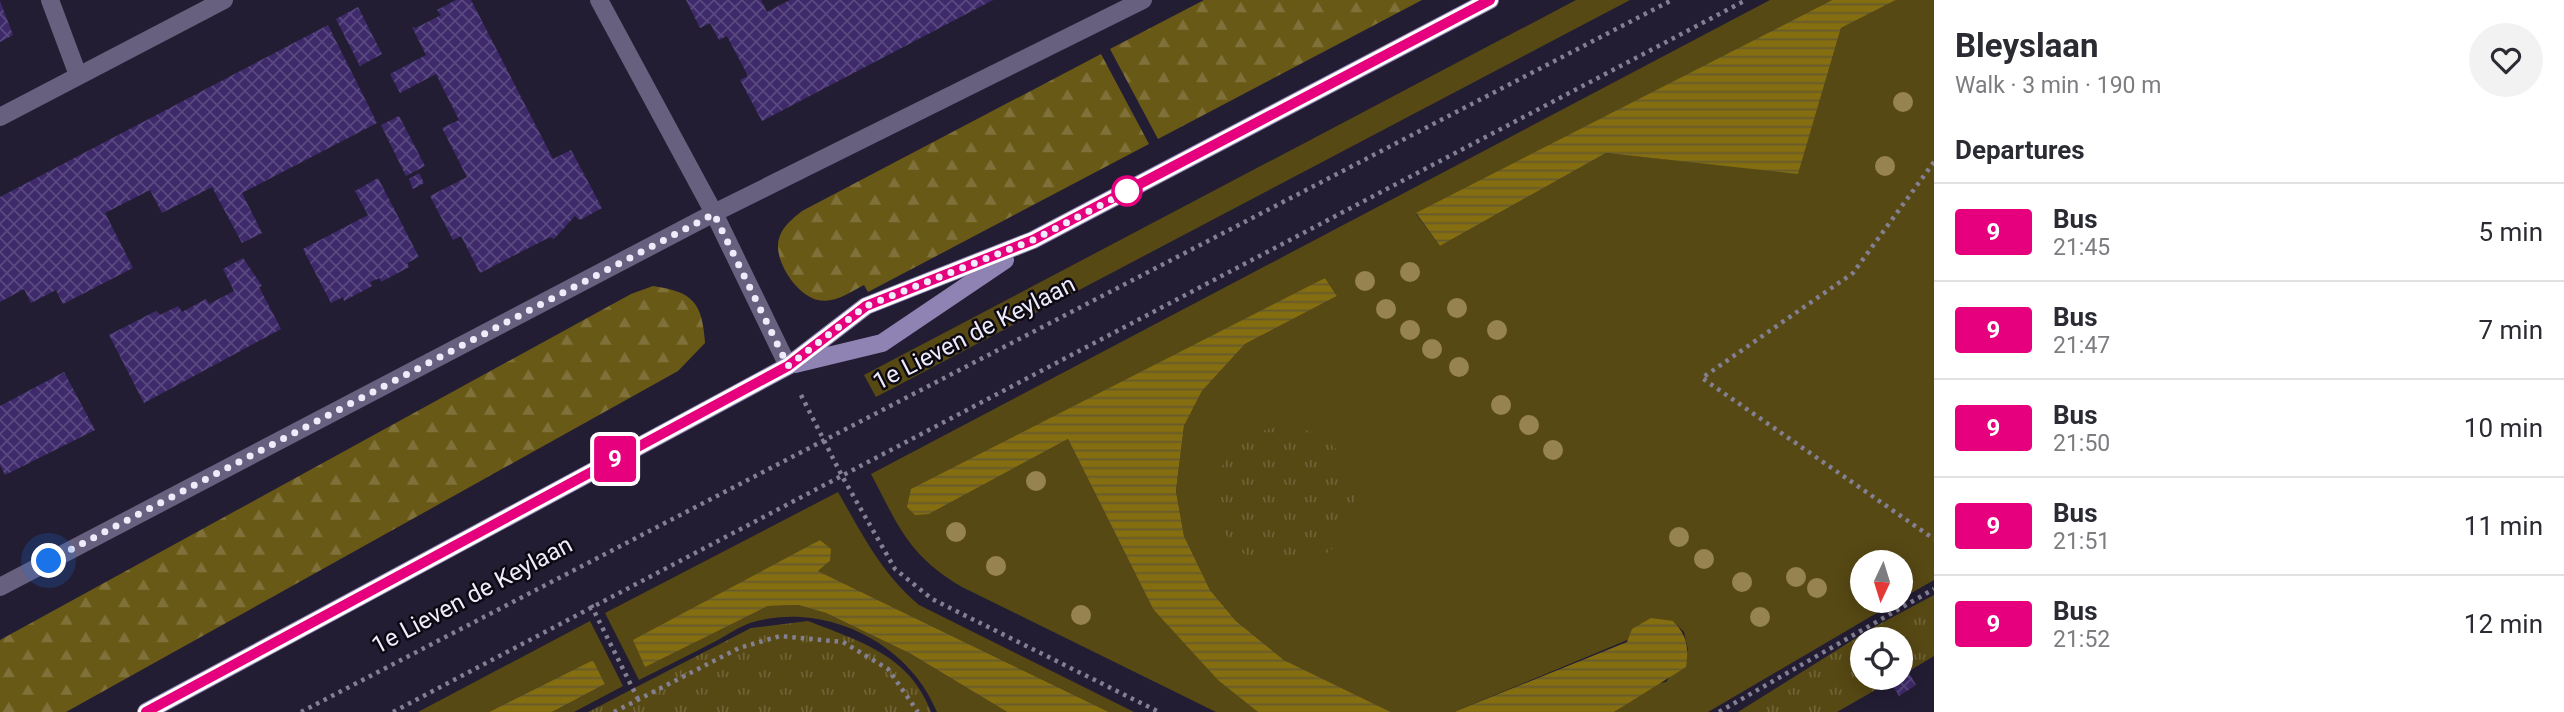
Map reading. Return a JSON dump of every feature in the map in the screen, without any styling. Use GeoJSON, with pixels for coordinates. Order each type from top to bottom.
{"type":"FeatureCollection","features":[{"type":"Feature","properties":{"kind":"main road","name":"1e Lieven de Keylaan"},"geometry":{"type":"LineString","coordinates":[[146,712],[788,366],[866,306],[1033,240],[1490,0]]}},
{"type":"Feature","properties":{"kind":"main road","name":"1e Lieven de Keylaan"},"geometry":{"type":"LineString","coordinates":[[788,366],[882,342],[1033,240]]}},
{"type":"Feature","properties":{"kind":"street"},"geometry":{"type":"LineString","coordinates":[[50,0],[78,75]]}},
{"type":"Feature","properties":{"kind":"street"},"geometry":{"type":"LineString","coordinates":[[0,117],[225,0]]}},
{"type":"Feature","properties":{"kind":"street"},"geometry":{"type":"LineString","coordinates":[[599,0],[714,214],[788,366]]}},
{"type":"Feature","properties":{"kind":"street"},"geometry":{"type":"LineString","coordinates":[[0,587],[714,214],[1136,2]]}},
{"type":"Feature","properties":{"kind":"path","name":"1e Lieven de Keylaan"},"geometry":{"type":"LineString","coordinates":[[301,712],[1672,0]]}},
{"type":"Feature","properties":{"kind":"path"},"geometry":{"type":"LineString","coordinates":[[393,712],[591,605],[842,476],[1746,0]]}},
{"type":"Feature","properties":{"kind":"path"},"geometry":{"type":"LineString","coordinates":[[1934,162],[1853,273],[1702,378],[1934,539]]}},
{"type":"Feature","properties":{"kind":"path"},"geometry":{"type":"LineString","coordinates":[[788,366],[842,476],[895,569],[932,599],[1159,712]]}},
{"type":"Feature","properties":{"kind":"path"},"geometry":{"type":"LineString","coordinates":[[1719,712],[1744,695],[1934,589]]}},
{"type":"Feature","properties":{"kind":"path"},"geometry":{"type":"LineString","coordinates":[[591,605],[638,699]]}},
{"type":"Feature","properties":{"kind":"path"},"geometry":{"type":"LineString","coordinates":[[614,712],[739,648],[780,636],[843,642],[888,669],[918,712]]}},
{"type":"Feature","properties":{"kind":"green space"},"geometry":{"type":"Polygon","coordinates":[[[1204,0],[1422,0],[1158,139],[1110,49],[1204,0]]]}},
{"type":"Feature","properties":{"kind":"green space"},"geometry":{"type":"Polygon","coordinates":[[[1576,0],[1630,0],[876,397],[864,375],[1576,0]]]}},
{"type":"Feature","properties":{"kind":"green space"},"geometry":{"type":"Polygon","coordinates":[[[1770,0],[1832,0],[1416,214],[1440,246],[1606,153],[1798,173],[1841,28],[1896,0],[1934,0],[1934,580],[1913,592],[1913,550],[1850,550],[1850,613],[1877,613],[1708,712],[1614,712],[1654,684],[1666,682],[1688,650],[1684,632],[1673,621],[1454,712],[1391,712],[1284,660],[1236,621],[1210,590],[1184,536],[1176,491],[1184,426],[1202,391],[1245,344],[1337,296],[1325,278],[929,514],[1068,439],[1153,609],[1258,712],[1216,712],[962,587],[917,551],[898,525],[871,474],[1770,0]]]}},
{"type":"Feature","properties":{"kind":"green space"},"geometry":{"type":"Polygon","coordinates":[[[1101,54],[1149,144],[868,292],[864,285],[836,299],[818,300],[803,293],[790,278],[781,261],[779,239],[786,225],[802,211],[1101,54]]]}},
{"type":"Feature","properties":{"kind":"green space"},"geometry":{"type":"Polygon","coordinates":[[[653,286],[667,288],[686,296],[693,301],[701,318],[705,343],[678,371],[66,712],[0,712],[0,640],[631,294],[653,286]]]}},
{"type":"Feature","properties":{"kind":"green space"},"geometry":{"type":"Polygon","coordinates":[[[1285,427],[1312,432],[1335,447],[1350,470],[1355,497],[1350,524],[1335,547],[1312,562],[1285,567],[1258,562],[1235,547],[1220,524],[1215,497],[1220,470],[1235,447],[1258,432],[1285,427]]]}},
{"type":"Feature","properties":{"kind":"green space"},"geometry":{"type":"Polygon","coordinates":[[[838,492],[883,567],[919,605],[1134,712],[1109,712],[818,571],[830,561],[830,549],[820,540],[640,653],[645,666],[768,606],[798,605],[826,613],[911,654],[1007,712],[937,712],[924,687],[906,665],[885,647],[834,623],[806,617],[778,617],[750,623],[639,680],[605,613],[838,492]]]}},
{"type":"Feature","properties":{"kind":"green space"},"geometry":{"type":"Polygon","coordinates":[[[1934,595],[1934,656],[1913,669],[1913,627],[1874,627],[1900,613],[1913,613],[1913,606],[1934,595]]]}},
{"type":"Feature","properties":{"kind":"green space"},"geometry":{"type":"Polygon","coordinates":[[[590,621],[623,686],[574,712],[552,712],[605,684],[593,660],[489,712],[418,712],[590,621]]]}},
{"type":"Feature","properties":{"kind":"green space"},"geometry":{"type":"Polygon","coordinates":[[[808,621],[864,644],[896,663],[922,693],[931,712],[588,712],[751,628],[808,621]]]}},
{"type":"Feature","properties":{"kind":"green space"},"geometry":{"type":"Polygon","coordinates":[[[1850,642],[1850,690],[1875,690],[1837,712],[1738,712],[1850,642]]]}},
{"type":"Feature","properties":{"kind":"shaded area"},"geometry":{"type":"Polygon","coordinates":[[[1832,0],[1896,0],[1841,28],[1798,174],[1606,153],[1440,246],[1416,213],[1832,0]]]}},
{"type":"Feature","properties":{"kind":"shaded area"},"geometry":{"type":"Polygon","coordinates":[[[1325,278],[1337,296],[1245,344],[1202,391],[1184,426],[1176,491],[1184,536],[1210,590],[1236,621],[1284,660],[1391,712],[1258,712],[1218,680],[1153,609],[1068,439],[929,514],[915,515],[907,507],[911,489],[1325,278]]]}},
{"type":"Feature","properties":{"kind":"shaded area"},"geometry":{"type":"Polygon","coordinates":[[[820,540],[831,549],[830,561],[818,571],[1109,712],[1007,712],[911,654],[826,613],[798,605],[768,606],[645,667],[633,640],[820,540]]]}},
{"type":"Feature","properties":{"kind":"shaded area"},"geometry":{"type":"Polygon","coordinates":[[[1651,618],[1673,621],[1681,631],[1687,647],[1686,667],[1614,712],[1454,712],[1627,642],[1632,629],[1651,618]]]}},
{"type":"Feature","properties":{"kind":"shaded area"},"geometry":{"type":"Polygon","coordinates":[[[593,660],[605,684],[552,712],[489,712],[593,660]]]}},
{"type":"Feature","properties":{"kind":"building"},"geometry":{"type":"Polygon","coordinates":[[[456,0],[471,0],[553,159],[571,150],[602,208],[580,220],[575,216],[554,239],[550,237],[480,273],[461,236],[453,240],[430,196],[467,177],[442,128],[459,120],[436,74],[400,93],[390,74],[426,55],[412,27],[416,28],[441,15],[437,10],[456,0]]]}},
{"type":"Feature","properties":{"kind":"building"},"geometry":{"type":"Polygon","coordinates":[[[686,0],[761,0],[767,12],[790,0],[993,0],[762,121],[740,80],[748,76],[727,36],[719,40],[710,23],[700,28],[686,0]]]}},
{"type":"Feature","properties":{"kind":"building"},"geometry":{"type":"Polygon","coordinates":[[[0,1],[13,35],[0,42],[0,1]]]}},
{"type":"Feature","properties":{"kind":"building"},"geometry":{"type":"Polygon","coordinates":[[[358,7],[382,54],[360,66],[336,19],[358,7]]]}},
{"type":"Feature","properties":{"kind":"building"},"geometry":{"type":"Polygon","coordinates":[[[328,25],[377,123],[242,193],[262,233],[242,243],[212,187],[162,213],[150,190],[105,213],[133,268],[63,304],[56,290],[31,303],[24,289],[0,302],[0,197],[328,25]]]}},
{"type":"Feature","properties":{"kind":"building"},"geometry":{"type":"Polygon","coordinates":[[[399,116],[425,166],[406,176],[381,125],[399,116]]]}},
{"type":"Feature","properties":{"kind":"building"},"geometry":{"type":"Polygon","coordinates":[[[419,173],[424,183],[413,189],[409,179],[419,173]]]}},
{"type":"Feature","properties":{"kind":"building"},"geometry":{"type":"Polygon","coordinates":[[[378,178],[419,257],[407,263],[409,267],[381,282],[380,278],[370,282],[372,286],[344,301],[343,297],[331,303],[303,249],[368,215],[355,191],[378,178]]]}},
{"type":"Feature","properties":{"kind":"building"},"geometry":{"type":"Polygon","coordinates":[[[243,258],[262,286],[259,287],[281,329],[144,403],[109,335],[156,311],[160,315],[178,306],[182,312],[206,299],[209,304],[234,291],[223,269],[243,258]]]}},
{"type":"Feature","properties":{"kind":"building"},"geometry":{"type":"Polygon","coordinates":[[[64,372],[95,430],[5,475],[0,465],[0,406],[64,372]]]}},
{"type":"Feature","properties":{"kind":"building"},"geometry":{"type":"Polygon","coordinates":[[[1895,690],[1908,690],[1899,696],[1895,690]]]}},
{"type":"Feature","properties":{"kind":"bus line","name":"9"},"geometry":{"type":"LineString","coordinates":[[146,712],[788,366],[866,306],[1033,240],[1490,0]]}},
{"type":"Feature","properties":{"kind":"route"},"geometry":{"type":"LineString","coordinates":[[49,561],[714,214],[788,366],[866,306],[1033,240],[1132,189],[1127,191]]}}]}
